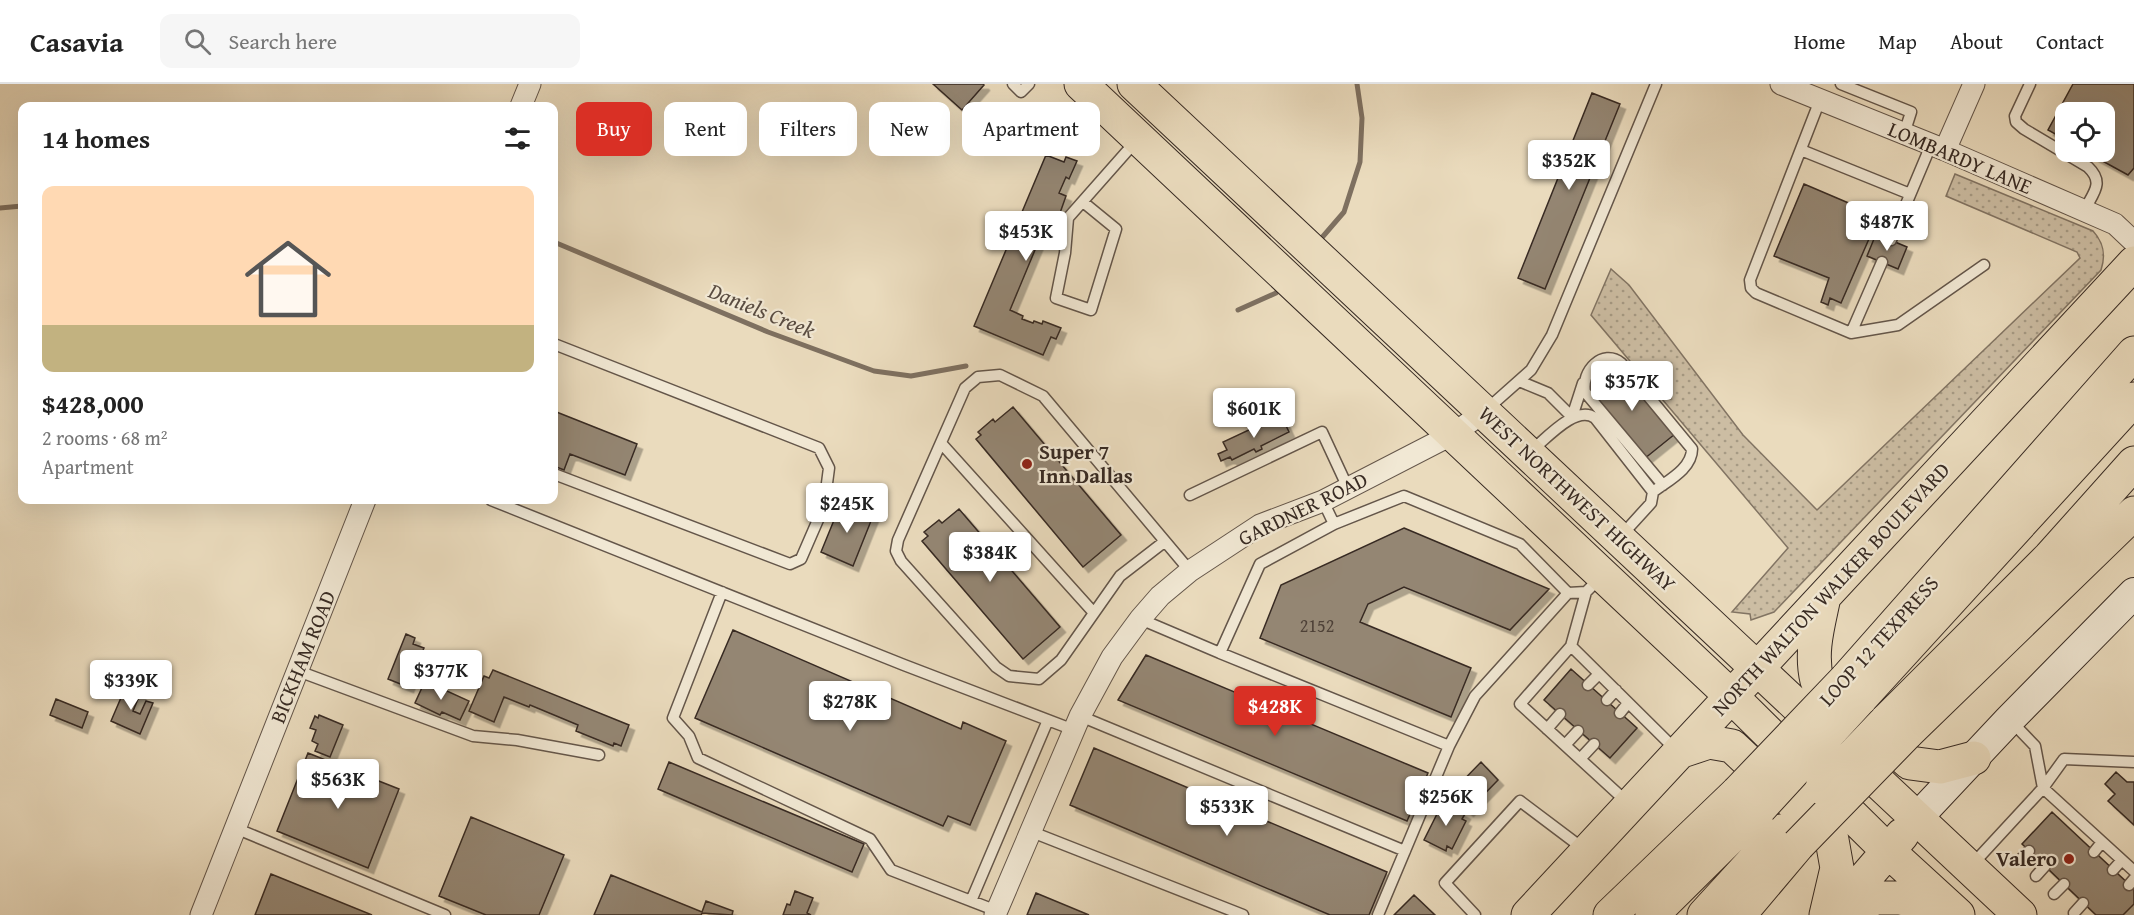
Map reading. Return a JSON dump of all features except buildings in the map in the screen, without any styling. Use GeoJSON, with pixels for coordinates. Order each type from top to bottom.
{"type":"FeatureCollection","features":[{"type":"Feature","properties":{"kind":"main road","name":"WEST NORTHWEST HIGHWAY"},"geometry":{"type":"LineString","coordinates":[[1081,84],[1453,435],[1594,584],[1731,696],[1888,851],[1954,912]]}},
{"type":"Feature","properties":{"kind":"main road","name":"WEST NORTHWEST HIGHWAY"},"geometry":{"type":"LineString","coordinates":[[1134,84],[2020,915]]}},
{"type":"Feature","properties":{"kind":"main road","name":"NORTH WALTON WALKER BOULEVARD"},"geometry":{"type":"LineString","coordinates":[[1528,915],[2134,263]]}},
{"type":"Feature","properties":{"kind":"main road","name":"LOOP 12 TEXPRESS"},"geometry":{"type":"LineString","coordinates":[[1852,689],[2134,353]]}},
{"type":"Feature","properties":{"kind":"main road"},"geometry":{"type":"LineString","coordinates":[[1704,915],[1852,689],[2134,399]]}},
{"type":"Feature","properties":{"kind":"main road"},"geometry":{"type":"LineString","coordinates":[[1896,728],[2134,463]]}},
{"type":"Feature","properties":{"kind":"main road"},"geometry":{"type":"LineString","coordinates":[[2050,557],[2112,515],[2134,495]]}},
{"type":"Feature","properties":{"kind":"main road"},"geometry":{"type":"LineString","coordinates":[[1652,915],[1769,819],[1896,728],[2134,513]]}},
{"type":"Feature","properties":{"kind":"main road"},"geometry":{"type":"LineString","coordinates":[[1824,597],[1813,648],[1813,664],[1817,681],[1910,763],[1940,767],[1974,758]]}},
{"type":"Feature","properties":{"kind":"main road"},"geometry":{"type":"LineString","coordinates":[[1679,752],[1709,742],[1732,746],[1832,840],[1837,868],[1826,915]]}},
{"type":"Feature","properties":{"kind":"main road"},"geometry":{"type":"LineString","coordinates":[[1834,915],[1917,818]]}},
{"type":"Feature","properties":{"kind":"main road"},"geometry":{"type":"LineString","coordinates":[[1610,915],[1769,819]]}},
{"type":"Feature","properties":{"kind":"main road"},"geometry":{"type":"LineString","coordinates":[[1739,915],[1769,819]]}},
{"type":"Feature","properties":{"kind":"main road"},"geometry":{"type":"LineString","coordinates":[[1834,915],[1876,898],[1900,898],[1954,912]]}},
{"type":"Feature","properties":{"kind":"street"},"geometry":{"type":"LineString","coordinates":[[523,102],[530,84]]}},
{"type":"Feature","properties":{"kind":"street"},"geometry":{"type":"LineString","coordinates":[[1938,148],[1974,84]]}},
{"type":"Feature","properties":{"kind":"street","name":"LOMBARDY LANE"},"geometry":{"type":"LineString","coordinates":[[1787,85],[2115,224],[2134,242]]}},
{"type":"Feature","properties":{"kind":"street","name":"GARDNER ROAD"},"geometry":{"type":"LineString","coordinates":[[996,913],[1077,723],[1112,657],[1160,596],[1190,571],[1260,525],[1323,501],[1453,435],[1484,412]]}},
{"type":"Feature","properties":{"kind":"street","name":"BICKHAM ROAD"},"geometry":{"type":"LineString","coordinates":[[201,915],[363,504]]}},
{"type":"Feature","properties":{"kind":"street"},"geometry":{"type":"LineString","coordinates":[[1917,818],[2009,720],[2134,593]]}},
{"type":"Feature","properties":{"kind":"lane"},"geometry":{"type":"LineString","coordinates":[[1013,84],[1021,92],[1029,84]]}},
{"type":"Feature","properties":{"kind":"lane"},"geometry":{"type":"LineString","coordinates":[[1484,412],[1530,370],[1552,335],[1656,84]]}},
{"type":"Feature","properties":{"kind":"lane"},"geometry":{"type":"LineString","coordinates":[[1840,84],[1911,112],[1904,134]]}},
{"type":"Feature","properties":{"kind":"lane"},"geometry":{"type":"LineString","coordinates":[[2030,84],[2015,116],[2016,122],[2088,167],[2096,175],[2098,183],[2084,211]]}},
{"type":"Feature","properties":{"kind":"lane"},"geometry":{"type":"LineString","coordinates":[[1820,100],[1750,280],[1751,288],[1756,293],[1851,333],[1898,325],[1984,265]]}},
{"type":"Feature","properties":{"kind":"lane"},"geometry":{"type":"LineString","coordinates":[[1083,202],[1116,229],[1091,310],[1056,298],[1065,253],[1068,218],[1138,138]]}},
{"type":"Feature","properties":{"kind":"lane"},"geometry":{"type":"LineString","coordinates":[[1891,240],[1910,194],[1938,148]]}},
{"type":"Feature","properties":{"kind":"lane"},"geometry":{"type":"LineString","coordinates":[[1801,150],[1910,194]]}},
{"type":"Feature","properties":{"kind":"lane"},"geometry":{"type":"LineString","coordinates":[[1851,333],[1882,262]]}},
{"type":"Feature","properties":{"kind":"lane"},"geometry":{"type":"LineString","coordinates":[[558,346],[819,448],[829,468],[824,506],[801,559],[790,564],[558,476]]}},
{"type":"Feature","properties":{"kind":"lane"},"geometry":{"type":"LineString","coordinates":[[1572,417],[1586,374],[1594,364],[1609,357],[1621,363],[1692,448],[1689,460],[1682,470],[1653,492],[1651,503],[1619,538]]}},
{"type":"Feature","properties":{"kind":"lane"},"geometry":{"type":"LineString","coordinates":[[1164,542],[1120,576],[1061,660],[1039,679],[1009,676],[996,668],[901,561],[896,551],[898,540],[965,388],[978,376],[1000,375],[1043,396],[1190,571]]}},
{"type":"Feature","properties":{"kind":"lane"},"geometry":{"type":"LineString","coordinates":[[1520,381],[1548,393],[1572,417]]}},
{"type":"Feature","properties":{"kind":"lane"},"geometry":{"type":"LineString","coordinates":[[1583,383],[1585,392],[1662,485]]}},
{"type":"Feature","properties":{"kind":"lane"},"geometry":{"type":"LineString","coordinates":[[1528,454],[1572,417],[1582,414],[1595,418],[1653,492]]}},
{"type":"Feature","properties":{"kind":"lane"},"geometry":{"type":"LineString","coordinates":[[1190,495],[1322,432],[1348,488]]}},
{"type":"Feature","properties":{"kind":"lane"},"geometry":{"type":"LineString","coordinates":[[941,443],[1094,613]]}},
{"type":"Feature","properties":{"kind":"lane"},"geometry":{"type":"LineString","coordinates":[[1220,653],[1260,564],[1334,524],[1404,496],[1520,544],[1568,593]]}},
{"type":"Feature","properties":{"kind":"lane"},"geometry":{"type":"LineString","coordinates":[[1323,501],[1334,524]]}},
{"type":"Feature","properties":{"kind":"lane"},"geometry":{"type":"LineString","coordinates":[[501,504],[1048,720],[1077,723],[1405,850]]}},
{"type":"Feature","properties":{"kind":"lane"},"geometry":{"type":"LineString","coordinates":[[1378,915],[1449,746],[1475,696],[1568,593],[1594,584]]}},
{"type":"Feature","properties":{"kind":"lane"},"geometry":{"type":"LineString","coordinates":[[1594,584],[1571,646],[1520,704],[1630,805]]}},
{"type":"Feature","properties":{"kind":"lane"},"geometry":{"type":"LineString","coordinates":[[722,592],[673,718],[689,736],[698,758],[870,839],[891,870],[996,913]]}},
{"type":"Feature","properties":{"kind":"lane"},"geometry":{"type":"LineString","coordinates":[[1140,619],[1449,746]]}},
{"type":"Feature","properties":{"kind":"lane"},"geometry":{"type":"LineString","coordinates":[[1571,646],[1679,752]]}},
{"type":"Feature","properties":{"kind":"lane"},"geometry":{"type":"LineString","coordinates":[[297,671],[473,736],[517,740],[599,755]]}},
{"type":"Feature","properties":{"kind":"lane"},"geometry":{"type":"LineString","coordinates":[[1588,685],[1599,674]]}},
{"type":"Feature","properties":{"kind":"lane"},"geometry":{"type":"LineString","coordinates":[[1606,700],[1616,690]]}},
{"type":"Feature","properties":{"kind":"lane"},"geometry":{"type":"LineString","coordinates":[[1620,713],[1628,703]]}},
{"type":"Feature","properties":{"kind":"lane"},"geometry":{"type":"LineString","coordinates":[[1547,729],[1560,714]]}},
{"type":"Feature","properties":{"kind":"lane"},"geometry":{"type":"LineString","coordinates":[[971,901],[1048,720]]}},
{"type":"Feature","properties":{"kind":"lane"},"geometry":{"type":"LineString","coordinates":[[2009,720],[2035,746],[2043,788],[2063,814],[2083,824],[2134,871]]}},
{"type":"Feature","properties":{"kind":"lane"},"geometry":{"type":"LineString","coordinates":[[1564,745],[1578,730]]}},
{"type":"Feature","properties":{"kind":"lane"},"geometry":{"type":"LineString","coordinates":[[1580,759],[1594,744]]}},
{"type":"Feature","properties":{"kind":"lane"},"geometry":{"type":"LineString","coordinates":[[1970,866],[2043,788],[2064,759],[2134,762]]}},
{"type":"Feature","properties":{"kind":"lane"},"geometry":{"type":"LineString","coordinates":[[1475,915],[1445,882],[1520,801],[1588,852]]}},
{"type":"Feature","properties":{"kind":"lane"},"geometry":{"type":"LineString","coordinates":[[2075,833],[2083,824]]}},
{"type":"Feature","properties":{"kind":"lane"},"geometry":{"type":"LineString","coordinates":[[236,828],[446,915]]}},
{"type":"Feature","properties":{"kind":"lane"},"geometry":{"type":"LineString","coordinates":[[1032,832],[1243,915]]}},
{"type":"Feature","properties":{"kind":"lane"},"geometry":{"type":"LineString","coordinates":[[2094,852],[2102,842]]}},
{"type":"Feature","properties":{"kind":"lane"},"geometry":{"type":"LineString","coordinates":[[2020,860],[2029,851]]}},
{"type":"Feature","properties":{"kind":"lane"},"geometry":{"type":"LineString","coordinates":[[2113,870],[2122,860]]}},
{"type":"Feature","properties":{"kind":"lane"},"geometry":{"type":"LineString","coordinates":[[2036,876],[2045,866]]}},
{"type":"Feature","properties":{"kind":"lane"},"geometry":{"type":"LineString","coordinates":[[2054,894],[2064,884]]}},
{"type":"Feature","properties":{"kind":"lane"},"geometry":{"type":"LineString","coordinates":[[2074,913],[2083,903]]}},
{"type":"Feature","properties":{"kind":"shaded area"},"geometry":{"type":"Polygon","coordinates":[[[1955,174],[2093,231],[2103,249],[2101,270],[1774,612],[1751,620],[1750,614],[1732,612],[1788,548],[1591,315],[1611,269],[1629,285],[1743,435],[1817,510],[2080,258],[2077,252],[1946,196],[1955,174]]]}},
{"type":"Feature","properties":{"kind":"waterway","name":"Daniels Creek"},"geometry":{"type":"LineString","coordinates":[[1319,241],[1344,212],[1360,162],[1362,118],[1357,84]]}},
{"type":"Feature","properties":{"kind":"waterway","name":"Daniels Creek"},"geometry":{"type":"LineString","coordinates":[[0,208],[18,206]]}},
{"type":"Feature","properties":{"kind":"waterway","name":"Daniels Creek"},"geometry":{"type":"LineString","coordinates":[[558,244],[768,332],[874,371],[911,376],[966,366]]}},
{"type":"Feature","properties":{"kind":"waterway","name":"Daniels Creek"},"geometry":{"type":"LineString","coordinates":[[1238,310],[1276,293],[1280,287]]}},
{"type":"Feature","properties":{"kind":"place","name":"Super 7 Inn Dallas"},"geometry":{"type":"Point","coordinates":[1027,464]}},
{"type":"Feature","properties":{"kind":"place","name":"Valero"},"geometry":{"type":"Point","coordinates":[2069,859]}}]}
